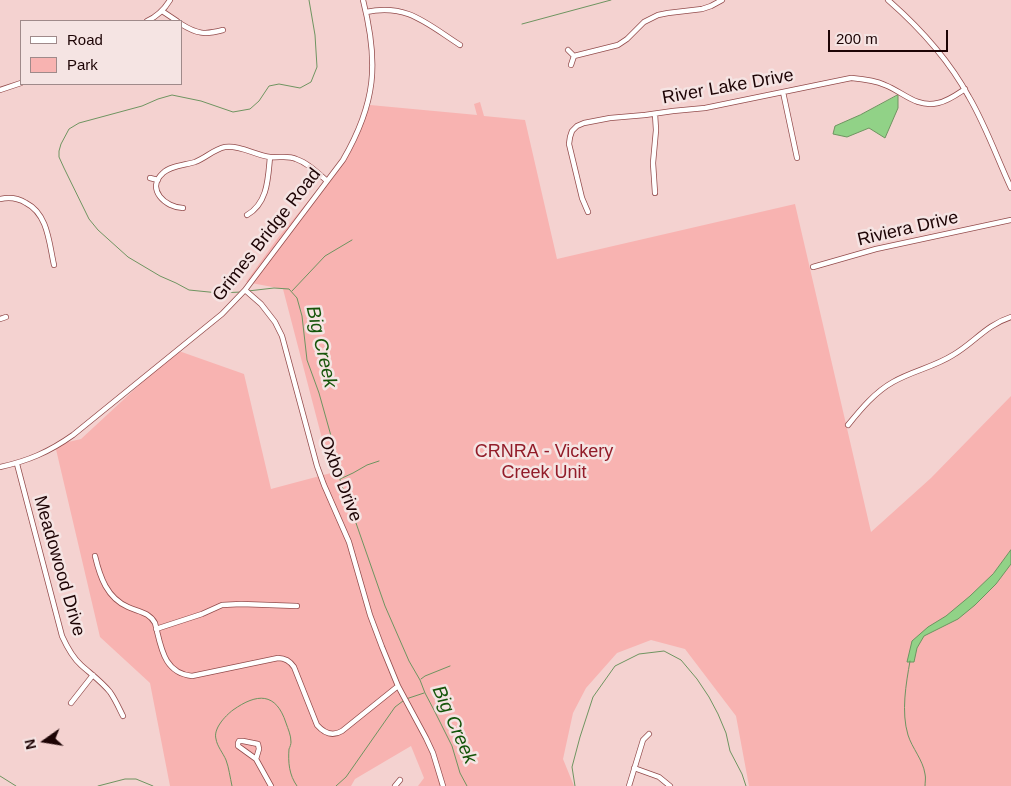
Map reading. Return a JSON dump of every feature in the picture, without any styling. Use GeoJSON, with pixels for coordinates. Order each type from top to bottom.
{"type":"FeatureCollection","features":[{"type":"Feature","properties":{"kind":"street"},"geometry":{"type":"LineString","coordinates":[[149,20],[162,11],[170,0]]}},
{"type":"Feature","properties":{"kind":"street","name":"Grimes Bridge Road"},"geometry":{"type":"LineString","coordinates":[[0,467],[17,464],[46,452],[73,435],[222,314],[245,290],[343,160],[362,122],[372,77],[373,56],[371,34],[364,0]]}},
{"type":"Feature","properties":{"kind":"street"},"geometry":{"type":"LineString","coordinates":[[574,56],[618,45],[644,22],[658,15],[668,12],[702,9],[722,0]]}},
{"type":"Feature","properties":{"kind":"street"},"geometry":{"type":"LineString","coordinates":[[888,0],[930,42],[949,65],[965,89],[1011,188]]}},
{"type":"Feature","properties":{"kind":"street"},"geometry":{"type":"LineString","coordinates":[[366,12],[386,9],[406,12],[460,44]]}},
{"type":"Feature","properties":{"kind":"street"},"geometry":{"type":"LineString","coordinates":[[162,11],[176,20]]}},
{"type":"Feature","properties":{"kind":"street"},"geometry":{"type":"LineString","coordinates":[[182,25],[202,34],[211,34],[223,30]]}},
{"type":"Feature","properties":{"kind":"street"},"geometry":{"type":"LineString","coordinates":[[568,50],[574,56]]}},
{"type":"Feature","properties":{"kind":"street"},"geometry":{"type":"LineString","coordinates":[[571,65],[574,56]]}},
{"type":"Feature","properties":{"kind":"street","name":"River Lake Drive"},"geometry":{"type":"LineString","coordinates":[[588,212],[582,198],[569,144],[572,130],[584,123],[673,110],[705,108],[841,80],[861,79],[873,81],[885,85],[915,102],[930,104],[946,101],[965,89]]}},
{"type":"Feature","properties":{"kind":"street"},"geometry":{"type":"LineString","coordinates":[[0,90],[20,83]]}},
{"type":"Feature","properties":{"kind":"street"},"geometry":{"type":"LineString","coordinates":[[783,92],[797,158]]}},
{"type":"Feature","properties":{"kind":"street"},"geometry":{"type":"LineString","coordinates":[[654,192],[655,114]]}},
{"type":"Feature","properties":{"kind":"street"},"geometry":{"type":"LineString","coordinates":[[184,208],[175,207],[162,199],[157,190],[158,180],[168,169],[197,161],[224,147],[237,148],[270,157],[297,159],[327,181]]}},
{"type":"Feature","properties":{"kind":"street"},"geometry":{"type":"LineString","coordinates":[[247,215],[255,209],[264,195],[270,157]]}},
{"type":"Feature","properties":{"kind":"street"},"geometry":{"type":"LineString","coordinates":[[150,178],[158,180]]}},
{"type":"Feature","properties":{"kind":"street"},"geometry":{"type":"LineString","coordinates":[[0,199],[12,198],[22,200],[39,213],[45,224],[54,265]]}},
{"type":"Feature","properties":{"kind":"street","name":"Riviera Drive"},"geometry":{"type":"LineString","coordinates":[[813,267],[876,249],[1011,220]]}},
{"type":"Feature","properties":{"kind":"street","name":"Oxbo Drive"},"geometry":{"type":"LineString","coordinates":[[245,290],[261,304],[275,322],[282,336],[317,466],[349,542],[370,614],[398,686],[433,753],[443,786]]}},
{"type":"Feature","properties":{"kind":"street"},"geometry":{"type":"LineString","coordinates":[[0,319],[6,317]]}},
{"type":"Feature","properties":{"kind":"street"},"geometry":{"type":"LineString","coordinates":[[848,425],[885,386],[901,377],[953,356],[986,329],[997,322],[1011,317]]}},
{"type":"Feature","properties":{"kind":"street","name":"Meadowood Drive"},"geometry":{"type":"LineString","coordinates":[[17,464],[66,646],[73,656],[110,692],[123,716]]}},
{"type":"Feature","properties":{"kind":"street"},"geometry":{"type":"LineString","coordinates":[[95,556],[102,581],[112,594],[123,604],[149,615],[155,623],[166,661],[176,672],[187,676],[194,676],[278,658],[288,660],[294,667],[317,725],[327,733],[335,734],[342,731],[398,686]]}},
{"type":"Feature","properties":{"kind":"street"},"geometry":{"type":"LineString","coordinates":[[156,629],[202,614],[222,605],[297,606]]}},
{"type":"Feature","properties":{"kind":"street"},"geometry":{"type":"LineString","coordinates":[[71,703],[93,676]]}},
{"type":"Feature","properties":{"kind":"street"},"geometry":{"type":"LineString","coordinates":[[629,786],[643,740],[650,734]]}},
{"type":"Feature","properties":{"kind":"street"},"geometry":{"type":"LineString","coordinates":[[256,759],[259,750],[258,744],[239,741],[238,746],[256,759],[271,786]]}},
{"type":"Feature","properties":{"kind":"street"},"geometry":{"type":"LineString","coordinates":[[634,768],[659,777],[670,786]]}},
{"type":"Feature","properties":{"kind":"street"},"geometry":{"type":"LineString","coordinates":[[395,786],[400,780]]}},
{"type":"Feature","properties":{"kind":"green space","name":"CRNRA - Vickery Creek Unit"},"geometry":{"type":"Polygon","coordinates":[[[480,102],[484,116],[525,120],[557,259],[795,204],[871,532],[931,478],[1011,396],[1011,786],[749,786],[736,716],[685,649],[651,640],[617,653],[586,688],[573,713],[563,759],[574,786],[418,786],[424,778],[411,746],[355,779],[351,786],[170,786],[150,683],[100,637],[55,445],[81,439],[176,350],[244,374],[271,489],[331,473],[283,289],[246,282],[277,239],[355,144],[370,105],[477,115],[474,104],[480,102]]]}},
{"type":"Feature","properties":{"kind":"shaded area"},"geometry":{"type":"Polygon","coordinates":[[[898,95],[898,108],[885,138],[869,128],[847,137],[833,134],[835,126],[898,95]]]}},
{"type":"Feature","properties":{"kind":"shaded area"},"geometry":{"type":"Polygon","coordinates":[[[1011,550],[1011,564],[996,584],[958,619],[924,636],[917,648],[914,662],[907,662],[912,641],[970,596],[993,574],[1011,550]]]}},
{"type":"Feature","properties":{"kind":"waterway","name":"Big Creek"},"geometry":{"type":"LineString","coordinates":[[242,292],[219,293],[189,290],[128,257],[98,230],[89,219],[59,157],[59,151],[69,129],[79,123],[142,106],[172,95],[201,101],[233,112],[250,109],[259,101],[269,86],[279,84],[300,88],[311,82],[317,67],[315,35],[309,0]]}},
{"type":"Feature","properties":{"kind":"waterway"},"geometry":{"type":"LineString","coordinates":[[522,24],[611,0]]}},
{"type":"Feature","properties":{"kind":"waterway"},"geometry":{"type":"LineString","coordinates":[[292,291],[325,256],[352,240]]}},
{"type":"Feature","properties":{"kind":"waterway","name":"Big Creek"},"geometry":{"type":"LineString","coordinates":[[248,291],[274,288],[289,289],[297,298],[302,316],[307,360],[319,393],[333,443],[341,484],[385,606],[409,661],[452,746],[460,773],[467,786]]}},
{"type":"Feature","properties":{"kind":"waterway"},"geometry":{"type":"LineString","coordinates":[[340,479],[379,461]]}},
{"type":"Feature","properties":{"kind":"waterway","name":"Big Creek"},"geometry":{"type":"LineString","coordinates":[[575,786],[572,767],[593,697],[615,666],[639,654],[664,651],[681,660],[709,697],[726,733],[730,751],[746,786]]}},
{"type":"Feature","properties":{"kind":"waterway","name":"Big Creek"},"geometry":{"type":"LineString","coordinates":[[910,661],[905,698],[906,726],[912,745],[924,769],[925,786]]}},
{"type":"Feature","properties":{"kind":"waterway"},"geometry":{"type":"LineString","coordinates":[[421,679],[450,666]]}},
{"type":"Feature","properties":{"kind":"waterway"},"geometry":{"type":"LineString","coordinates":[[406,699],[424,693]]}},
{"type":"Feature","properties":{"kind":"waterway"},"geometry":{"type":"LineString","coordinates":[[232,786],[226,760],[217,742],[216,731],[223,719],[233,710],[250,700],[258,698],[265,698],[271,701],[282,713],[291,739],[289,749],[290,768],[297,786]]}},
{"type":"Feature","properties":{"kind":"waterway"},"geometry":{"type":"LineString","coordinates":[[336,786],[346,777],[395,707],[403,701]]}},
{"type":"Feature","properties":{"kind":"waterway"},"geometry":{"type":"LineString","coordinates":[[0,776],[16,786]]}},
{"type":"Feature","properties":{"kind":"waterway"},"geometry":{"type":"LineString","coordinates":[[98,786],[125,779],[136,779],[153,786]]}}]}
